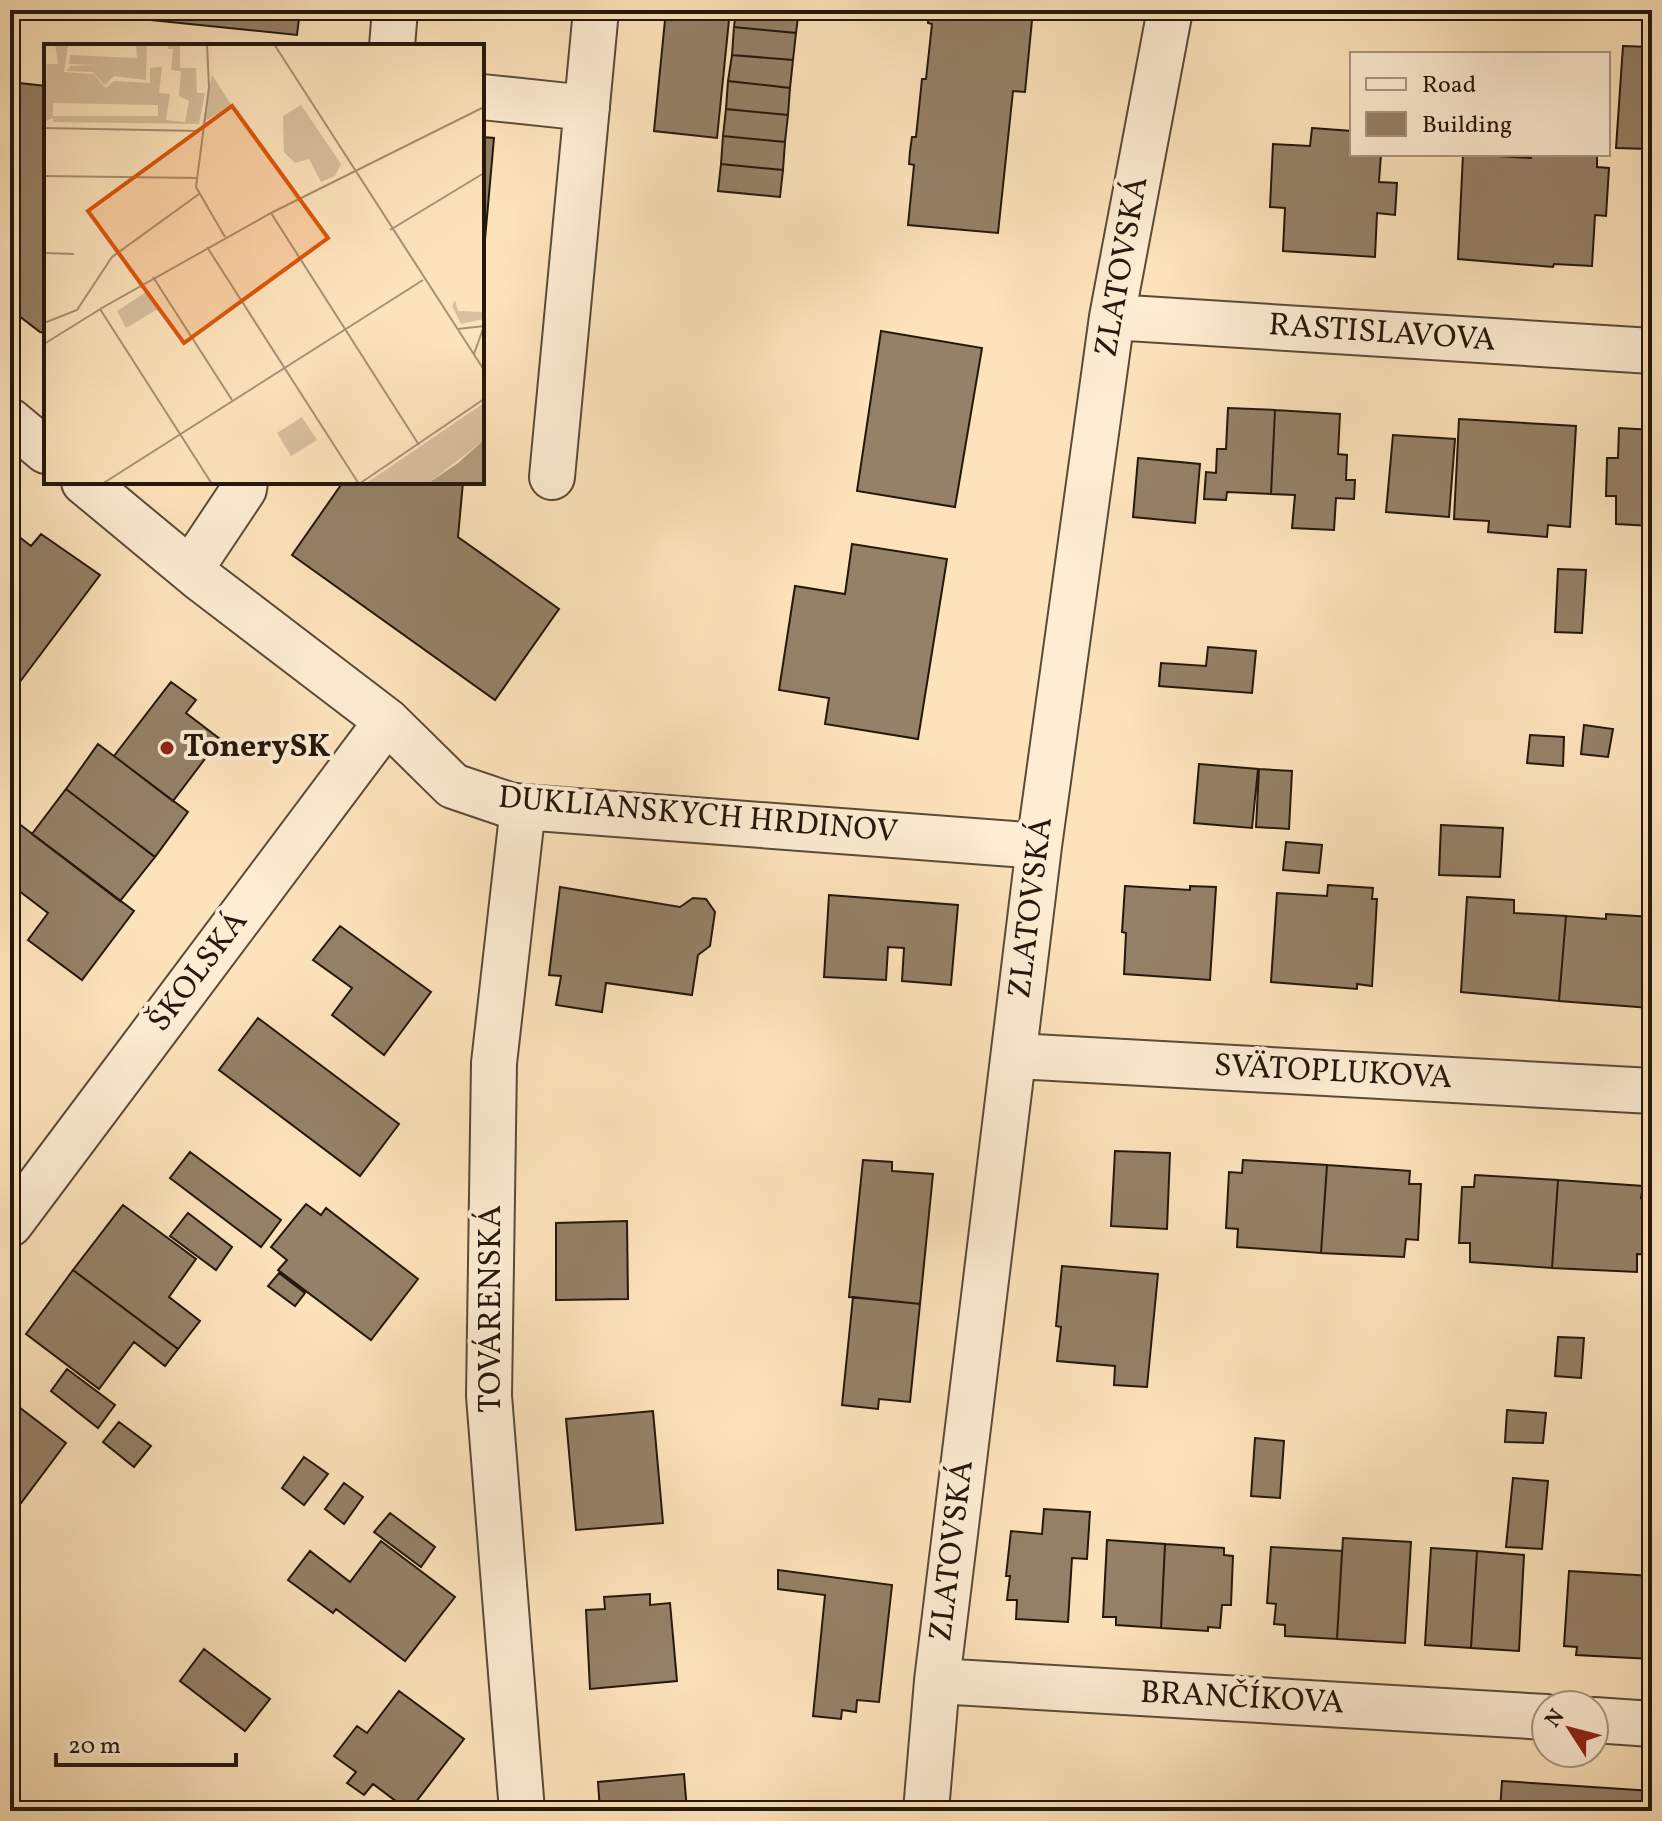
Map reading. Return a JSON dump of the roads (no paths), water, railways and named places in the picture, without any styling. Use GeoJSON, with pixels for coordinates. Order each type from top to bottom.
{"type":"FeatureCollection","features":[{"type":"Feature","properties":{"kind":"street"},"geometry":{"type":"LineString","coordinates":[[392,44],[395,10]]}},
{"type":"Feature","properties":{"kind":"street"},"geometry":{"type":"LineString","coordinates":[[552,477],[596,10]]}},
{"type":"Feature","properties":{"kind":"street","name":"ZLATOVSKÁ"},"geometry":{"type":"LineString","coordinates":[[926,1811],[937,1681],[1039,846],[1112,317],[1170,10]]}},
{"type":"Feature","properties":{"kind":"street"},"geometry":{"type":"LineString","coordinates":[[484,97],[587,108]]}},
{"type":"Feature","properties":{"kind":"street","name":"RASTISLAVOVA"},"geometry":{"type":"LineString","coordinates":[[1112,317],[1652,351]]}},
{"type":"Feature","properties":{"kind":"street"},"geometry":{"type":"LineString","coordinates":[[10,421],[44,449]]}},
{"type":"Feature","properties":{"kind":"street","name":"DUKLIANSKYCH HRDINOV"},"geometry":{"type":"LineString","coordinates":[[86,484],[190,570],[387,721],[453,786],[523,807],[1039,846]]}},
{"type":"Feature","properties":{"kind":"street"},"geometry":{"type":"LineString","coordinates":[[190,570],[245,484]]}},
{"type":"Feature","properties":{"kind":"street","name":"ŠKOLSKÁ"},"geometry":{"type":"LineString","coordinates":[[10,1224],[387,721]]}},
{"type":"Feature","properties":{"kind":"street","name":"TOVÁRENSKÁ"},"geometry":{"type":"LineString","coordinates":[[522,1811],[489,1396],[494,1063],[523,807]]}},
{"type":"Feature","properties":{"kind":"street","name":"SVÄTOPLUKOVA"},"geometry":{"type":"LineString","coordinates":[[1015,1056],[1652,1091]]}},
{"type":"Feature","properties":{"kind":"street","name":"BRANČÍKOVA"},"geometry":{"type":"LineString","coordinates":[[937,1681],[1530,1716]]}},
{"type":"Feature","properties":{"kind":"street"},"geometry":{"type":"LineString","coordinates":[[1610,1721],[1652,1724]]}},
{"type":"Feature","properties":{"kind":"place","name":"TonerySK"},"geometry":{"type":"Point","coordinates":[167,748]}}]}
